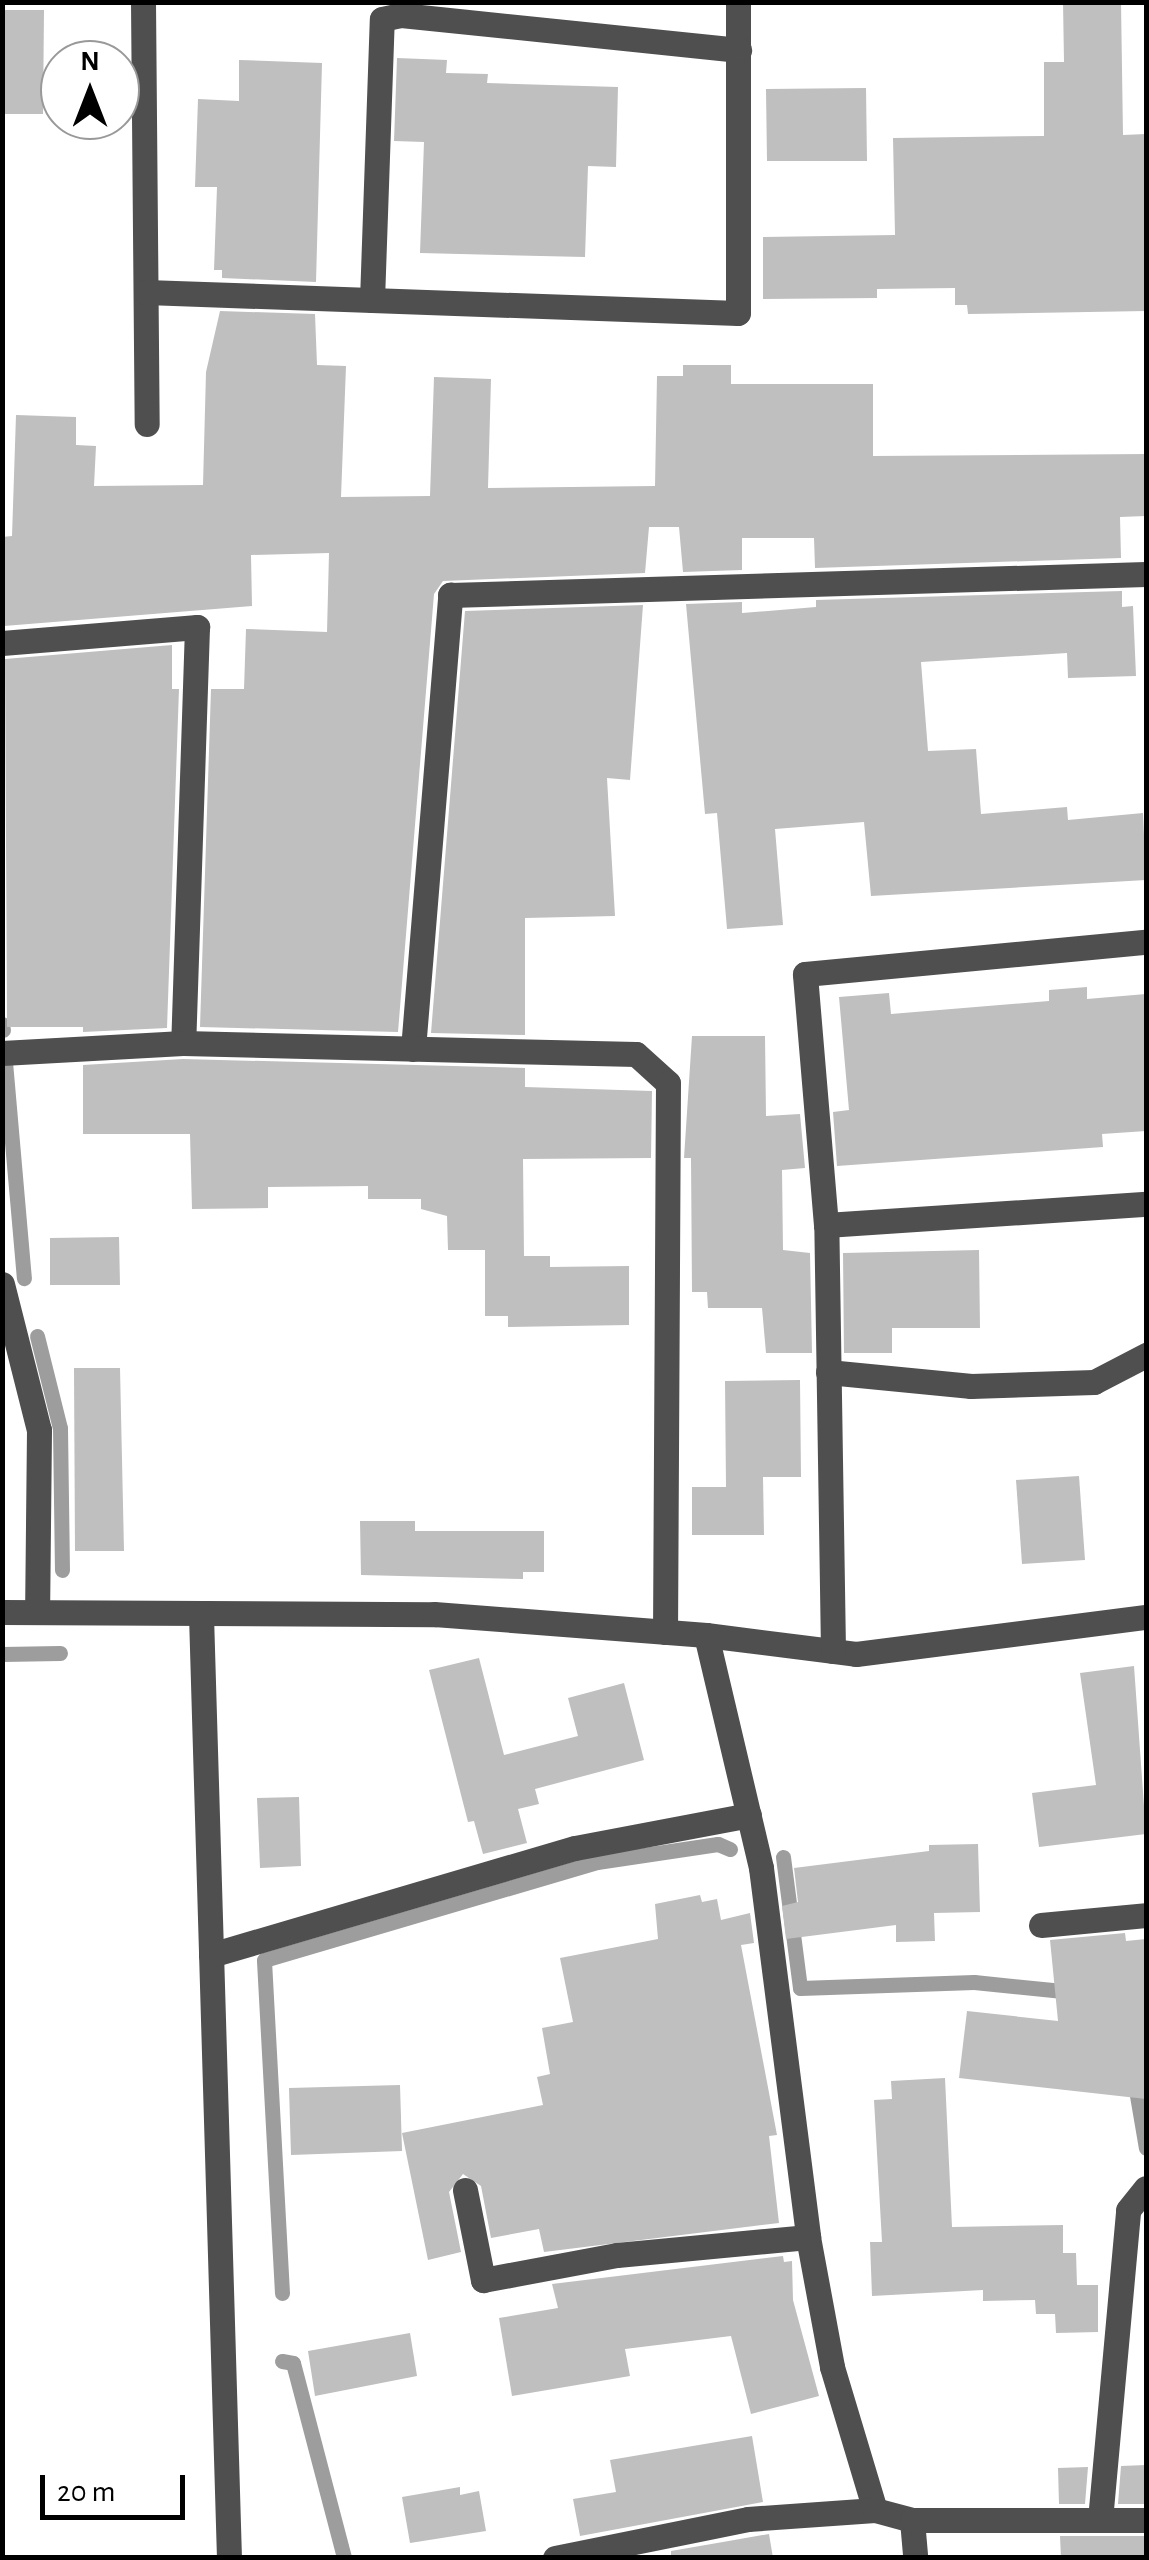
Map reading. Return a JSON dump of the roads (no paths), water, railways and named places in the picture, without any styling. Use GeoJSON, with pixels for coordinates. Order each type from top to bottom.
{"type":"FeatureCollection","features":[{"type":"Feature","properties":{"kind":"street"},"geometry":{"type":"LineString","coordinates":[[144,2],[147,424]]}},
{"type":"Feature","properties":{"kind":"street"},"geometry":{"type":"LineString","coordinates":[[146,292],[738,313],[738,2]]}},
{"type":"Feature","properties":{"kind":"street"},"geometry":{"type":"LineString","coordinates":[[372,300],[382,19],[401,15],[739,50]]}},
{"type":"Feature","properties":{"kind":"street"},"geometry":{"type":"LineString","coordinates":[[413,1049],[450,595],[1146,574]]}},
{"type":"Feature","properties":{"kind":"street"},"geometry":{"type":"LineString","coordinates":[[2,643],[198,627],[183,1043]]}},
{"type":"Feature","properties":{"kind":"street"},"geometry":{"type":"LineString","coordinates":[[833,1651],[826,1225],[804,974],[1146,942]]}},
{"type":"Feature","properties":{"kind":"street"},"geometry":{"type":"LineString","coordinates":[[2,1052],[183,1043],[636,1054],[668,1083],[665,1632]]}},
{"type":"Feature","properties":{"kind":"street"},"geometry":{"type":"LineString","coordinates":[[826,1225],[1146,1204]]}},
{"type":"Feature","properties":{"kind":"street"},"geometry":{"type":"LineString","coordinates":[[2,1284],[40,1430],[38,1612]]}},
{"type":"Feature","properties":{"kind":"street"},"geometry":{"type":"LineString","coordinates":[[828,1372],[971,1386],[1094,1382],[1146,1355]]}},
{"type":"Feature","properties":{"kind":"street"},"geometry":{"type":"LineString","coordinates":[[2,1612],[434,1614],[706,1635],[856,1654],[1146,1617]]}},
{"type":"Feature","properties":{"kind":"street"},"geometry":{"type":"LineString","coordinates":[[201,1615],[229,2558]]}},
{"type":"Feature","properties":{"kind":"street"},"geometry":{"type":"LineString","coordinates":[[706,1635],[749,1815],[808,2238],[832,2367],[875,2510]]}},
{"type":"Feature","properties":{"kind":"street"},"geometry":{"type":"LineString","coordinates":[[210,1955],[575,1848],[749,1815]]}},
{"type":"Feature","properties":{"kind":"street"},"geometry":{"type":"LineString","coordinates":[[1041,1925],[1146,1915]]}},
{"type":"Feature","properties":{"kind":"street"},"geometry":{"type":"LineString","coordinates":[[1100,2520],[1128,2210],[1146,2188]]}},
{"type":"Feature","properties":{"kind":"street"},"geometry":{"type":"LineString","coordinates":[[465,2190],[483,2280],[617,2255],[808,2238]]}},
{"type":"Feature","properties":{"kind":"street"},"geometry":{"type":"LineString","coordinates":[[555,2558],[748,2519],[875,2510],[912,2520],[1146,2520]]}},
{"type":"Feature","properties":{"kind":"street"},"geometry":{"type":"LineString","coordinates":[[912,2520],[915,2558]]}},
{"type":"Feature","properties":{"kind":"waterway"},"geometry":{"type":"LineString","coordinates":[[2,1024],[3,1030]]}},
{"type":"Feature","properties":{"kind":"waterway"},"geometry":{"type":"LineString","coordinates":[[5,1062],[24,1278]]}},
{"type":"Feature","properties":{"kind":"waterway"},"geometry":{"type":"LineString","coordinates":[[37,1336],[60,1428],[62,1570]]}},
{"type":"Feature","properties":{"kind":"waterway"},"geometry":{"type":"LineString","coordinates":[[2,1654],[60,1653]]}},
{"type":"Feature","properties":{"kind":"waterway"},"geometry":{"type":"LineString","coordinates":[[282,2293],[264,1960],[597,1862],[718,1844],[730,1849]]}},
{"type":"Feature","properties":{"kind":"waterway"},"geometry":{"type":"LineString","coordinates":[[783,1857],[800,1988],[974,1982],[1072,1992]]}},
{"type":"Feature","properties":{"kind":"waterway"},"geometry":{"type":"LineString","coordinates":[[1134,2078],[1146,2148]]}},
{"type":"Feature","properties":{"kind":"waterway"},"geometry":{"type":"LineString","coordinates":[[282,2361],[293,2363],[344,2558]]}}]}
